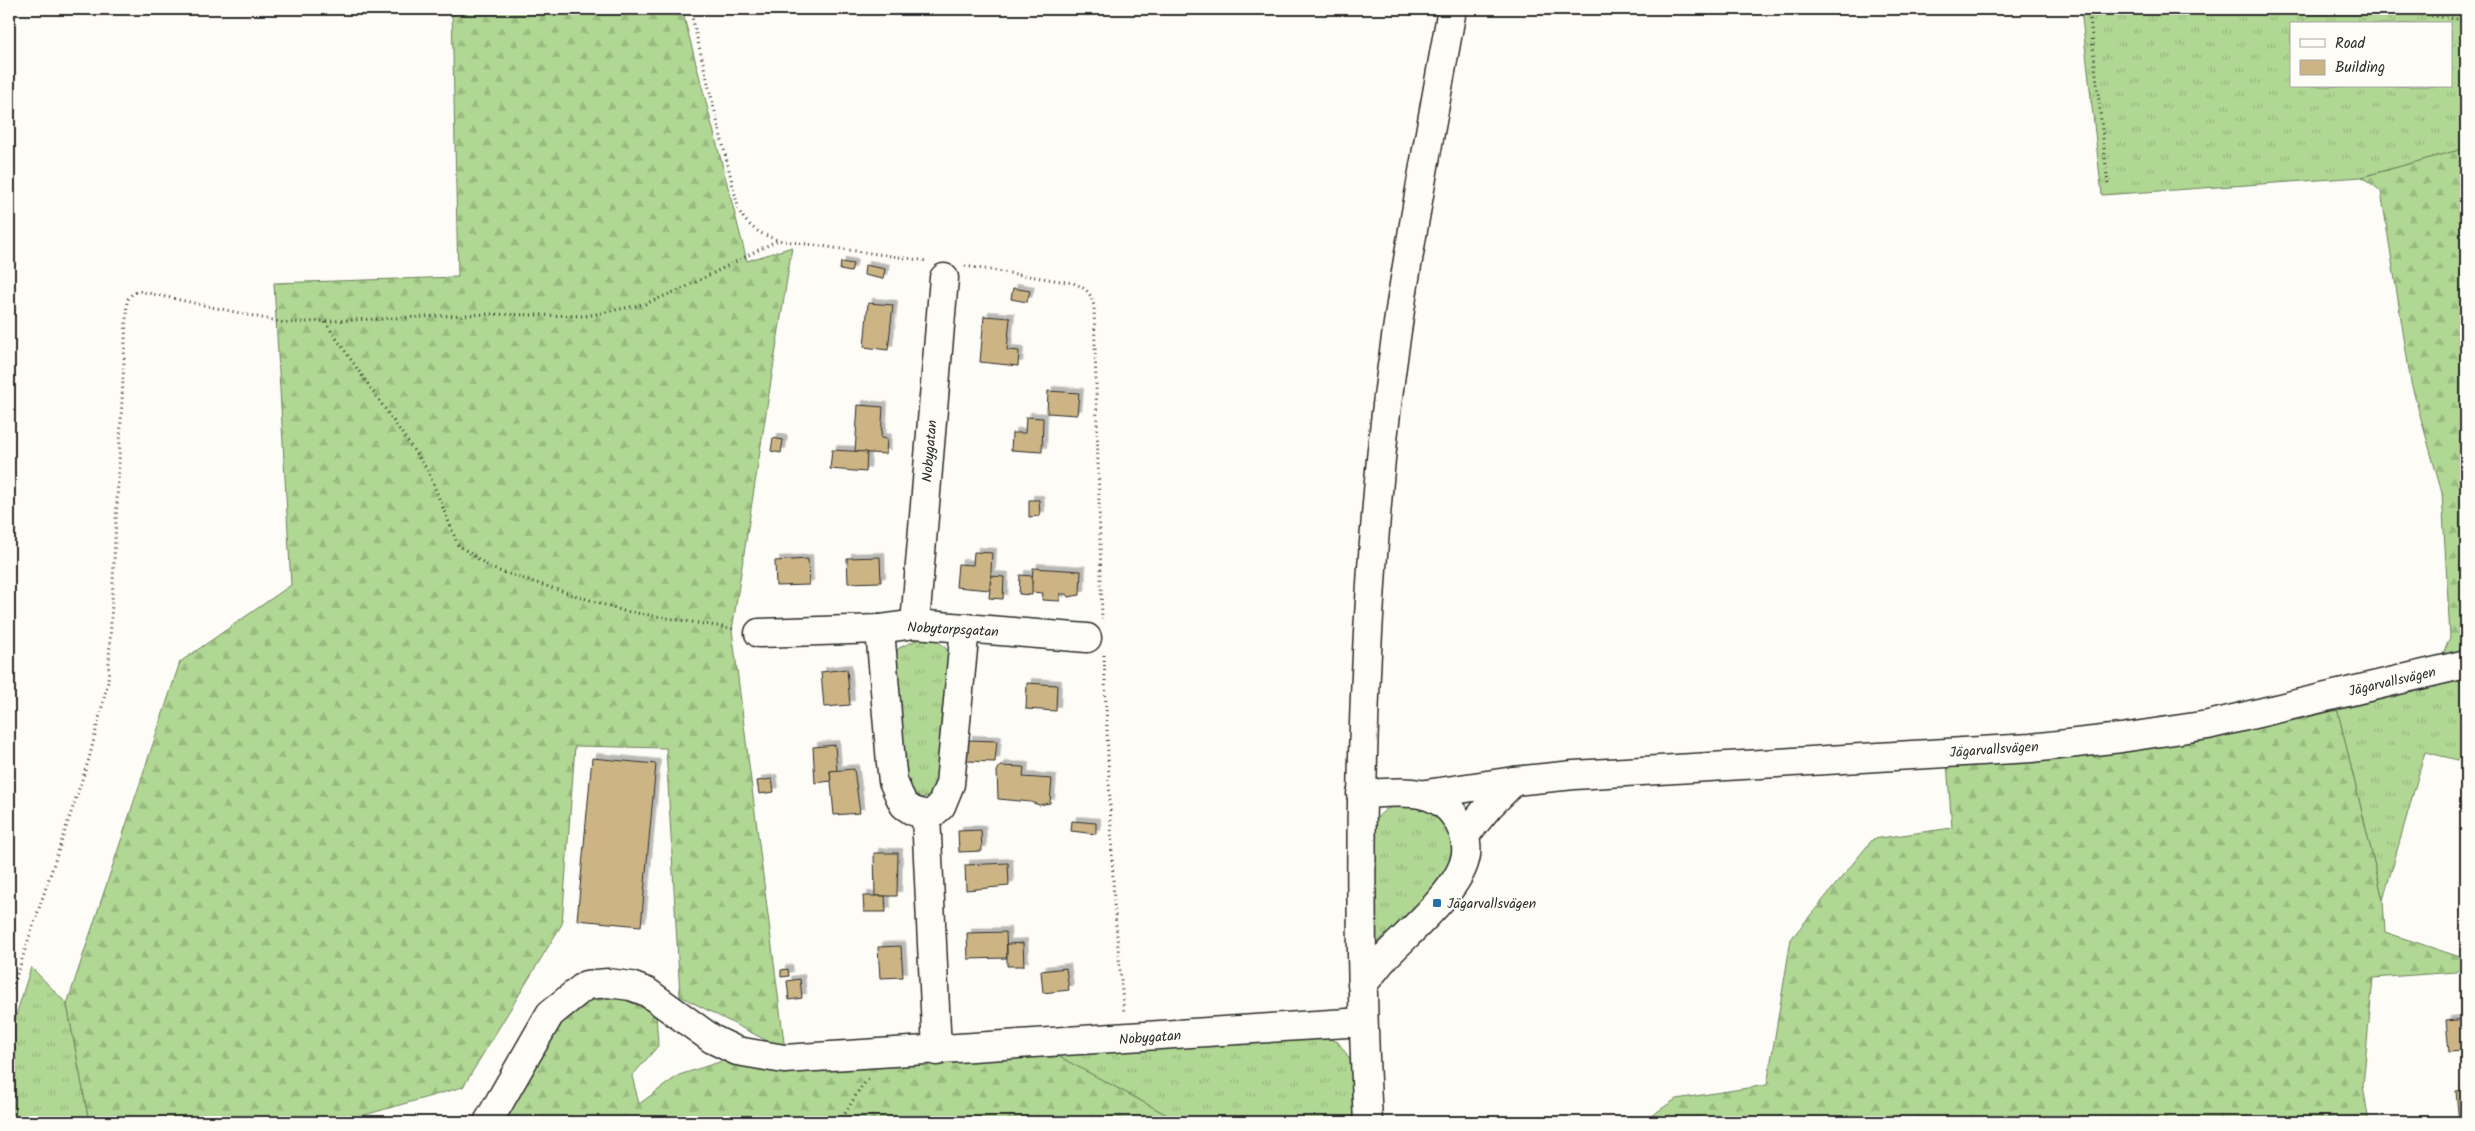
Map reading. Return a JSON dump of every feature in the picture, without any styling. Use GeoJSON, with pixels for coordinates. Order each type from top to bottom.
{"type":"FeatureCollection","features":[{"type":"Feature","properties":{"kind":"street"},"geometry":{"type":"LineString","coordinates":[[1368,1122],[1362,985],[1361,794],[1367,626],[1381,458],[1404,282],[1452,9]]}},
{"type":"Feature","properties":{"kind":"street","name":"Nobygatan"},"geometry":{"type":"LineString","coordinates":[[915,624],[945,268]]}},
{"type":"Feature","properties":{"kind":"street","name":"Nobytorpsgatan"},"geometry":{"type":"LineString","coordinates":[[759,633],[880,629],[915,624],[1098,636]]}},
{"type":"Feature","properties":{"kind":"street"},"geometry":{"type":"LineString","coordinates":[[880,629],[893,781],[904,805],[913,812],[926,815],[934,812],[941,806],[950,784],[964,628]]}},
{"type":"Feature","properties":{"kind":"street","name":"Jägarvallsvägen"},"geometry":{"type":"LineString","coordinates":[[1361,794],[1426,794],[1514,780],[2031,748],[2131,737],[2208,724],[2466,664]]}},
{"type":"Feature","properties":{"kind":"street"},"geometry":{"type":"LineString","coordinates":[[1465,835],[1488,806],[1514,780]]}},
{"type":"Feature","properties":{"kind":"street"},"geometry":{"type":"LineString","coordinates":[[1362,985],[1452,885],[1464,863],[1467,849],[1465,835],[1451,810],[1441,801],[1426,794]]}},
{"type":"Feature","properties":{"kind":"street"},"geometry":{"type":"LineString","coordinates":[[926,815],[937,1051]]}},
{"type":"Feature","properties":{"kind":"street","name":"Nobygatan"},"geometry":{"type":"LineString","coordinates":[[488,1122],[550,1014],[586,985],[608,983],[631,986],[648,992],[720,1043],[737,1051],[784,1059],[937,1051],[1363,1022]]}},
{"type":"Feature","properties":{"kind":"path"},"geometry":{"type":"LineString","coordinates":[[690,9],[739,211],[746,223],[758,234],[778,240],[945,268],[1073,283],[1084,287],[1092,295],[1094,306],[1098,636],[1114,903],[1121,994],[1127,1038]]}},
{"type":"Feature","properties":{"kind":"path"},"geometry":{"type":"LineString","coordinates":[[2089,9],[2108,185]]}},
{"type":"Feature","properties":{"kind":"path"},"geometry":{"type":"LineString","coordinates":[[2392,9],[2466,20]]}},
{"type":"Feature","properties":{"kind":"path"},"geometry":{"type":"LineString","coordinates":[[9,998],[89,759],[108,682],[127,300],[132,294],[139,291],[285,323],[488,314],[586,316],[645,304],[686,287],[778,240]]}},
{"type":"Feature","properties":{"kind":"path"},"geometry":{"type":"LineString","coordinates":[[325,322],[428,472],[458,545],[493,569],[624,612],[759,633]]}},
{"type":"Feature","properties":{"kind":"path"},"geometry":{"type":"LineString","coordinates":[[840,1122],[859,1090],[891,1053]]}},
{"type":"Feature","properties":{"kind":"green space"},"geometry":{"type":"Polygon","coordinates":[[[452,9],[682,9],[747,261],[792,247],[732,630],[785,1050],[680,996],[666,748],[575,746],[562,924],[463,1087],[340,1122],[89,1122],[67,1004],[180,662],[291,585],[274,283],[458,277],[452,9]]]}},
{"type":"Feature","properties":{"kind":"green space"},"geometry":{"type":"Polygon","coordinates":[[[2081,9],[2466,9],[2466,148],[2362,177],[2102,195],[2081,9]]]}},
{"type":"Feature","properties":{"kind":"green space"},"geometry":{"type":"Polygon","coordinates":[[[2466,148],[2466,658],[2443,655],[2450,637],[2442,493],[2411,383],[2381,191],[2362,177],[2466,148]]]}},
{"type":"Feature","properties":{"kind":"green space"},"geometry":{"type":"Polygon","coordinates":[[[921,638],[937,641],[949,653],[945,759],[934,795],[921,798],[915,796],[903,777],[894,656],[899,648],[921,638]]]}},
{"type":"Feature","properties":{"kind":"green space"},"geometry":{"type":"Polygon","coordinates":[[[2466,672],[2466,762],[2425,752],[2383,900],[2336,704],[2466,672]]]}},
{"type":"Feature","properties":{"kind":"green space"},"geometry":{"type":"Polygon","coordinates":[[[2336,704],[2383,900],[2385,932],[2466,959],[2466,964],[2456,972],[2373,978],[2363,1086],[2369,1122],[1642,1122],[1676,1099],[1767,1085],[1791,939],[1873,839],[1952,828],[1947,763],[2336,704]]]}},
{"type":"Feature","properties":{"kind":"green space"},"geometry":{"type":"Polygon","coordinates":[[[1425,805],[1447,823],[1455,849],[1449,872],[1383,942],[1375,944],[1374,823],[1390,807],[1425,805]]]}},
{"type":"Feature","properties":{"kind":"green space"},"geometry":{"type":"Polygon","coordinates":[[[31,967],[67,1004],[89,1122],[9,1122],[9,1038],[31,967]]]}},
{"type":"Feature","properties":{"kind":"green space"},"geometry":{"type":"Polygon","coordinates":[[[621,998],[656,1013],[658,1046],[632,1076],[639,1104],[679,1075],[738,1056],[1056,1055],[1180,1122],[518,1122],[504,1116],[544,1043],[577,1002],[621,998]]]}},
{"type":"Feature","properties":{"kind":"green space"},"geometry":{"type":"Polygon","coordinates":[[[1316,1034],[1338,1042],[1350,1059],[1356,1122],[1180,1122],[1056,1055],[1316,1034]]]}},
{"type":"Feature","properties":{"kind":"building"},"geometry":{"type":"Polygon","coordinates":[[[841,262],[853,264],[851,272],[840,270],[841,262]]]}},
{"type":"Feature","properties":{"kind":"building"},"geometry":{"type":"Polygon","coordinates":[[[865,265],[885,269],[883,279],[864,275],[865,265]]]}},
{"type":"Feature","properties":{"kind":"building"},"geometry":{"type":"Polygon","coordinates":[[[1013,288],[1030,291],[1027,302],[1011,299],[1013,288]]]}},
{"type":"Feature","properties":{"kind":"building"},"geometry":{"type":"Polygon","coordinates":[[[868,303],[893,305],[888,350],[864,347],[868,303]]]}},
{"type":"Feature","properties":{"kind":"building"},"geometry":{"type":"Polygon","coordinates":[[[984,316],[1010,318],[1007,350],[1019,351],[1018,366],[980,362],[984,316]]]}},
{"type":"Feature","properties":{"kind":"building"},"geometry":{"type":"Polygon","coordinates":[[[1048,391],[1079,393],[1077,415],[1047,413],[1048,391]]]}},
{"type":"Feature","properties":{"kind":"building"},"geometry":{"type":"Polygon","coordinates":[[[858,405],[883,407],[881,438],[887,439],[886,454],[855,452],[858,405]]]}},
{"type":"Feature","properties":{"kind":"building"},"geometry":{"type":"Polygon","coordinates":[[[1026,417],[1043,418],[1042,452],[1011,450],[1012,433],[1025,433],[1026,417]]]}},
{"type":"Feature","properties":{"kind":"building"},"geometry":{"type":"Polygon","coordinates":[[[773,438],[783,440],[781,453],[771,451],[773,438]]]}},
{"type":"Feature","properties":{"kind":"building"},"geometry":{"type":"Polygon","coordinates":[[[832,450],[867,452],[866,472],[830,469],[832,450]]]}},
{"type":"Feature","properties":{"kind":"building"},"geometry":{"type":"Polygon","coordinates":[[[1029,500],[1039,500],[1040,516],[1029,517],[1029,500]]]}},
{"type":"Feature","properties":{"kind":"building"},"geometry":{"type":"Polygon","coordinates":[[[974,552],[992,553],[990,590],[956,587],[958,564],[973,565],[974,552]]]}},
{"type":"Feature","properties":{"kind":"building"},"geometry":{"type":"Polygon","coordinates":[[[880,557],[881,582],[848,583],[847,558],[880,557]]]}},
{"type":"Feature","properties":{"kind":"building"},"geometry":{"type":"Polygon","coordinates":[[[808,559],[809,585],[776,586],[775,561],[808,559]]]}},
{"type":"Feature","properties":{"kind":"building"},"geometry":{"type":"Polygon","coordinates":[[[1033,568],[1081,571],[1080,595],[1068,597],[1066,594],[1060,594],[1060,601],[1042,600],[1043,593],[1031,592],[1033,568]]]}},
{"type":"Feature","properties":{"kind":"building"},"geometry":{"type":"Polygon","coordinates":[[[1020,575],[1032,576],[1032,595],[1019,594],[1020,575]]]}},
{"type":"Feature","properties":{"kind":"building"},"geometry":{"type":"Polygon","coordinates":[[[991,576],[1004,577],[1003,599],[989,598],[991,576]]]}},
{"type":"Feature","properties":{"kind":"building"},"geometry":{"type":"Polygon","coordinates":[[[847,669],[850,705],[824,707],[821,672],[847,669]]]}},
{"type":"Feature","properties":{"kind":"building"},"geometry":{"type":"Polygon","coordinates":[[[1027,683],[1057,685],[1056,711],[1026,709],[1027,683]]]}},
{"type":"Feature","properties":{"kind":"building"},"geometry":{"type":"Polygon","coordinates":[[[968,740],[997,741],[995,762],[967,761],[968,740]]]}},
{"type":"Feature","properties":{"kind":"building"},"geometry":{"type":"Polygon","coordinates":[[[835,745],[837,771],[830,771],[831,781],[815,783],[813,747],[835,745]]]}},
{"type":"Feature","properties":{"kind":"building"},"geometry":{"type":"Polygon","coordinates":[[[592,758],[656,764],[641,926],[577,920],[592,758]]]}},
{"type":"Feature","properties":{"kind":"building"},"geometry":{"type":"Polygon","coordinates":[[[1000,766],[1024,767],[1023,777],[1052,779],[1050,803],[1039,805],[1031,802],[998,799],[997,771],[1000,766]]]}},
{"type":"Feature","properties":{"kind":"building"},"geometry":{"type":"Polygon","coordinates":[[[854,769],[860,813],[834,815],[830,771],[854,769]]]}},
{"type":"Feature","properties":{"kind":"building"},"geometry":{"type":"Polygon","coordinates":[[[772,779],[774,792],[759,794],[757,781],[772,779]]]}},
{"type":"Feature","properties":{"kind":"building"},"geometry":{"type":"Polygon","coordinates":[[[1072,821],[1096,823],[1096,834],[1071,831],[1072,821]]]}},
{"type":"Feature","properties":{"kind":"building"},"geometry":{"type":"Polygon","coordinates":[[[981,830],[982,851],[959,852],[958,831],[981,830]]]}},
{"type":"Feature","properties":{"kind":"building"},"geometry":{"type":"Polygon","coordinates":[[[874,853],[898,853],[897,896],[875,896],[874,853]]]}},
{"type":"Feature","properties":{"kind":"building"},"geometry":{"type":"Polygon","coordinates":[[[1008,863],[1009,886],[966,890],[965,865],[1008,863]]]}},
{"type":"Feature","properties":{"kind":"building"},"geometry":{"type":"Polygon","coordinates":[[[863,896],[885,896],[886,912],[864,912],[863,896]]]}},
{"type":"Feature","properties":{"kind":"building"},"geometry":{"type":"Polygon","coordinates":[[[1006,932],[1007,958],[968,959],[967,933],[1006,932]]]}},
{"type":"Feature","properties":{"kind":"building"},"geometry":{"type":"Polygon","coordinates":[[[1023,943],[1024,966],[1007,966],[1007,944],[1023,943]]]}},
{"type":"Feature","properties":{"kind":"building"},"geometry":{"type":"Polygon","coordinates":[[[901,946],[903,977],[880,978],[878,947],[901,946]]]}},
{"type":"Feature","properties":{"kind":"building"},"geometry":{"type":"Polygon","coordinates":[[[1066,968],[1069,990],[1043,993],[1041,971],[1066,968]]]}},
{"type":"Feature","properties":{"kind":"building"},"geometry":{"type":"Polygon","coordinates":[[[788,969],[789,976],[781,977],[781,970],[788,969]]]}},
{"type":"Feature","properties":{"kind":"building"},"geometry":{"type":"Polygon","coordinates":[[[800,979],[802,998],[789,1000],[787,981],[800,979]]]}},
{"type":"Feature","properties":{"kind":"building"},"geometry":{"type":"Polygon","coordinates":[[[2466,1019],[2466,1046],[2464,1046],[2464,1051],[2449,1052],[2446,1021],[2466,1019]]]}},
{"type":"Feature","properties":{"kind":"building"},"geometry":{"type":"Polygon","coordinates":[[[2466,1090],[2466,1122],[2459,1122],[2456,1091],[2466,1090]]]}},
{"type":"Feature","properties":{"kind":"place","name":"Jägarvallsvägen"},"geometry":{"type":"Point","coordinates":[1437,903]}}]}
